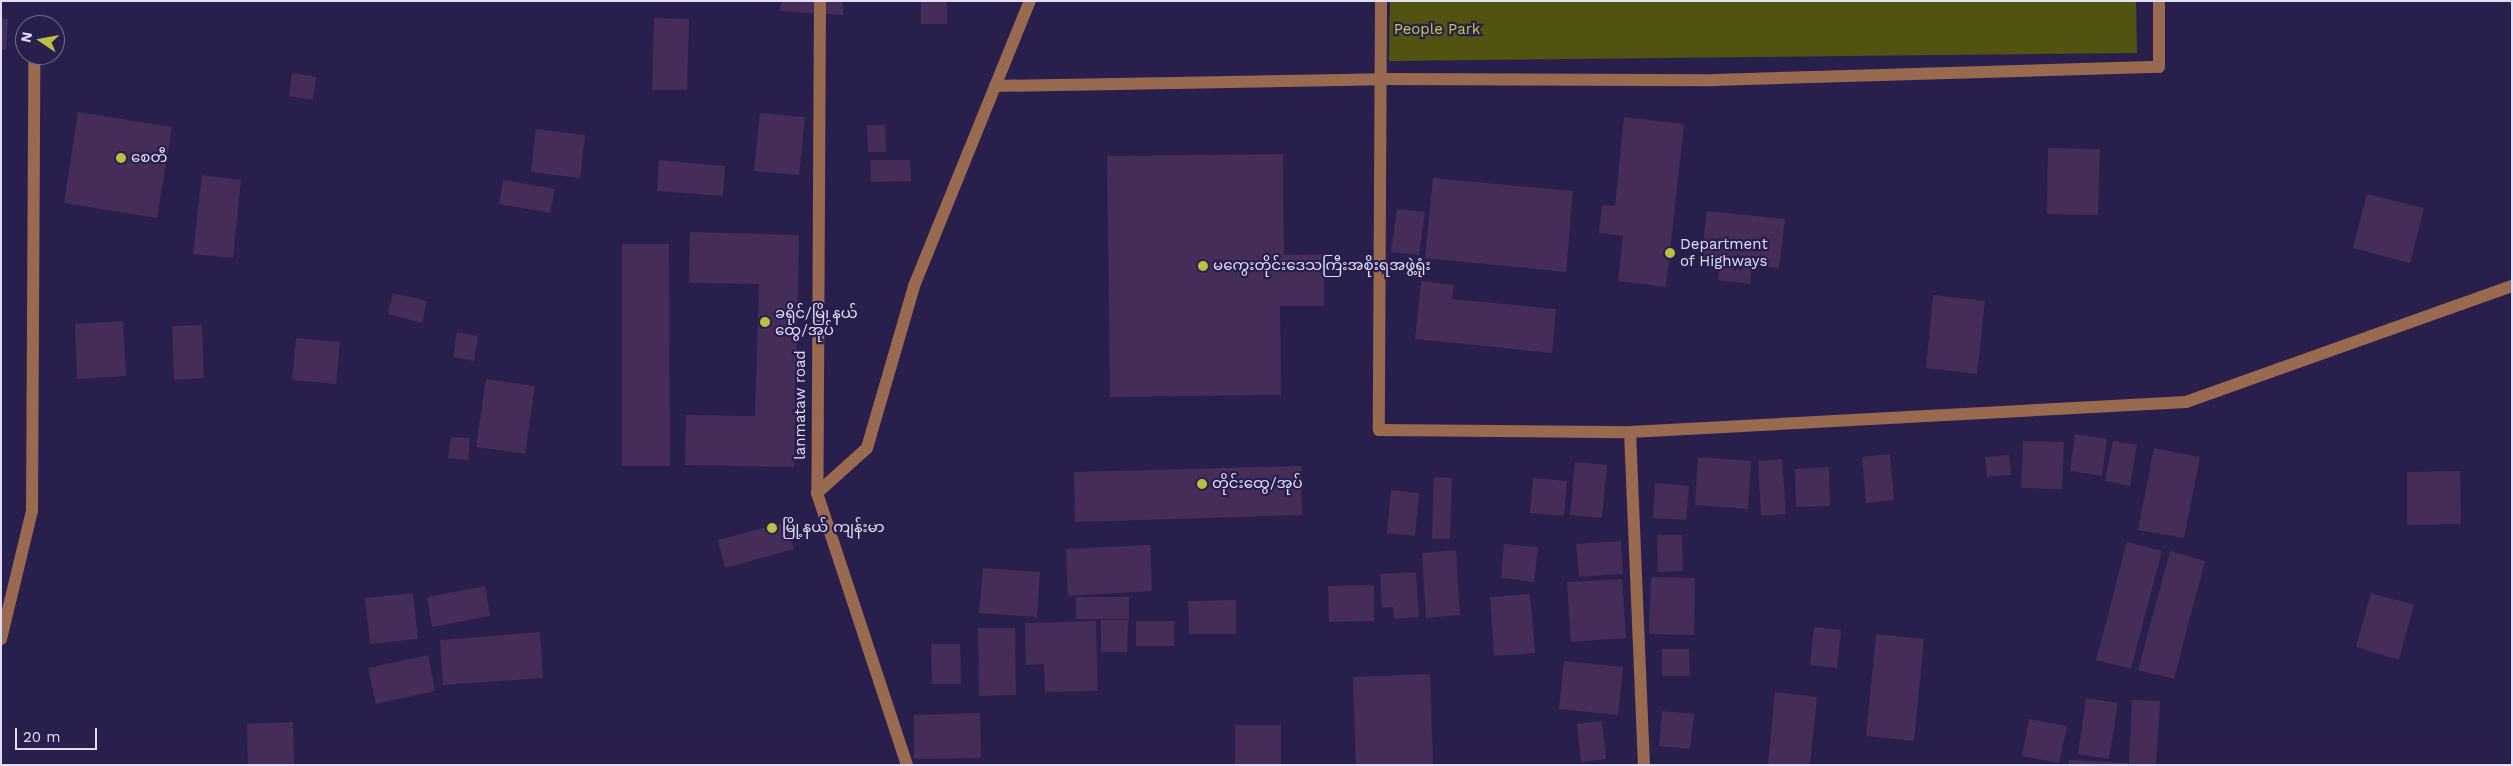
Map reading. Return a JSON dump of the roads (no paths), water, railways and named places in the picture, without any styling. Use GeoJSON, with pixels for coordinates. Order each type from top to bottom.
{"type":"FeatureCollection","features":[{"type":"Feature","properties":{"kind":"street","name":"lanmataw road"},"geometry":{"type":"LineString","coordinates":[[820,1],[817,493],[908,765]]}},
{"type":"Feature","properties":{"kind":"street"},"geometry":{"type":"LineString","coordinates":[[817,493],[867,448],[914,286],[1030,1]]}},
{"type":"Feature","properties":{"kind":"street"},"geometry":{"type":"LineString","coordinates":[[1382,1],[1379,430],[1630,432],[2186,402],[2512,286]]}},
{"type":"Feature","properties":{"kind":"street"},"geometry":{"type":"LineString","coordinates":[[995,86],[1382,79],[1714,80],[2159,67],[2159,1]]}},
{"type":"Feature","properties":{"kind":"street"},"geometry":{"type":"LineString","coordinates":[[1,638],[32,511],[34,65]]}},
{"type":"Feature","properties":{"kind":"street"},"geometry":{"type":"LineString","coordinates":[[1630,432],[1644,765]]}},
{"type":"Feature","properties":{"kind":"place","name":"စေတီ"},"geometry":{"type":"Point","coordinates":[121,158]}},
{"type":"Feature","properties":{"kind":"place","name":"Department of Highways"},"geometry":{"type":"Point","coordinates":[1670,253]}},
{"type":"Feature","properties":{"kind":"place","name":"မကွေးတိုင်းဒေသကြီးအစိုးရအဖွဲ့ရုံး"},"geometry":{"type":"Point","coordinates":[1203,266]}},
{"type":"Feature","properties":{"kind":"place","name":"ခရိုင်/မြို့နယ် ထွေ/အုပ်"},"geometry":{"type":"Point","coordinates":[765,322]}},
{"type":"Feature","properties":{"kind":"place","name":"တိုင်းထွေ/အုပ်"},"geometry":{"type":"Point","coordinates":[1202,484]}},
{"type":"Feature","properties":{"kind":"place","name":"မြို့နယ် ကျန်းမာ"},"geometry":{"type":"Point","coordinates":[772,528]}},
{"type":"Feature","properties":{"kind":"park label","name":"People Park"},"geometry":{"type":"Point","coordinates":[1437,30]}}]}
